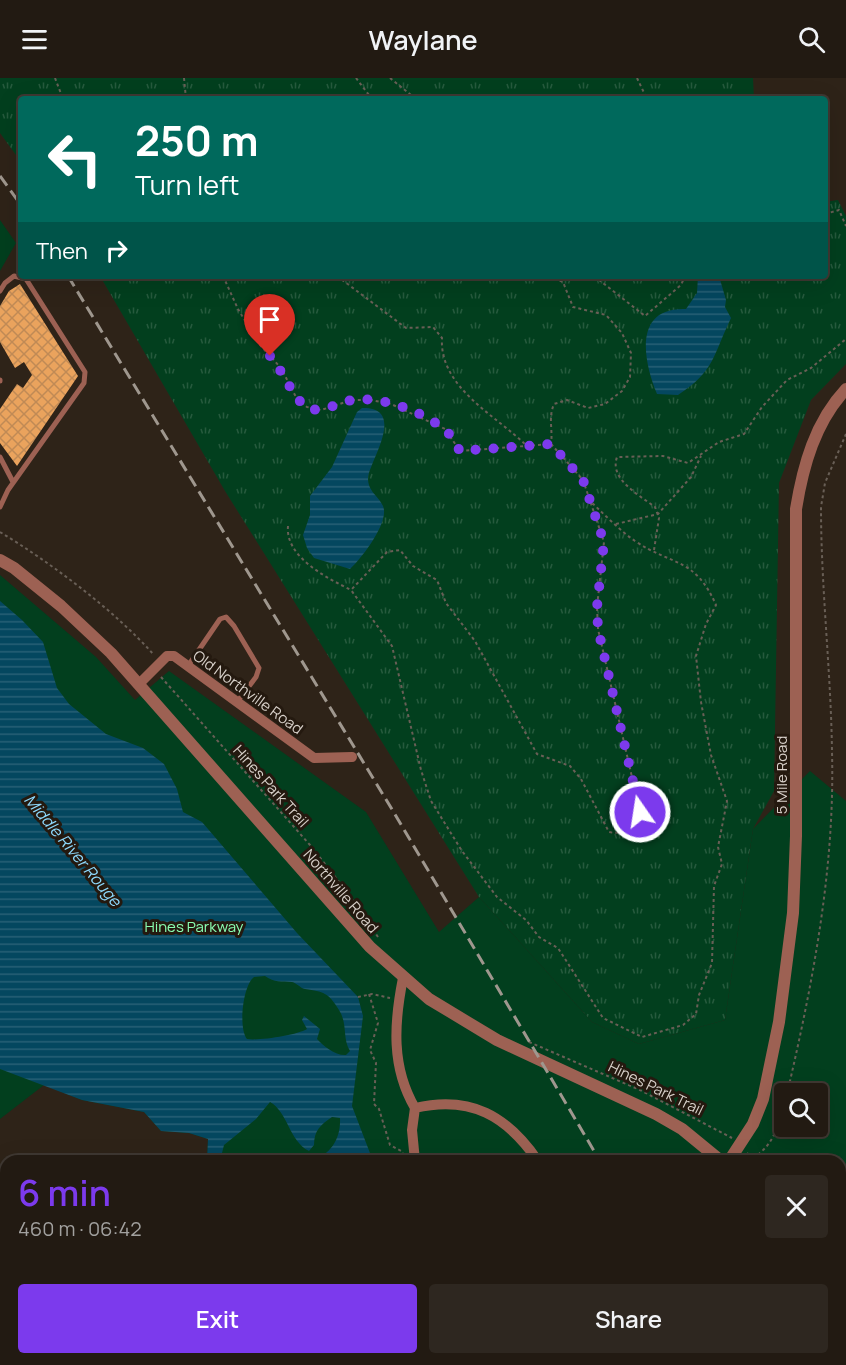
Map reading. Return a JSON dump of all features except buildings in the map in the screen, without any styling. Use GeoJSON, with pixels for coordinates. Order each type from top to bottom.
{"type":"FeatureCollection","features":[{"type":"Feature","properties":{"kind":"street","name":"5 Mile Road"},"geometry":{"type":"LineString","coordinates":[[733,1155],[760,1109],[771,1064],[793,913],[796,836],[796,509],[802,475],[812,445],[825,418],[846,389]]}},
{"type":"Feature","properties":{"kind":"street","name":"Northville Road"},"geometry":{"type":"LineString","coordinates":[[0,560],[14,568],[75,618],[139,684],[370,947],[403,978],[464,1023],[656,1114],[682,1129],[714,1155]]}},
{"type":"Feature","properties":{"kind":"street","name":"Old Northville Road"},"geometry":{"type":"LineString","coordinates":[[139,684],[167,656],[174,656],[314,758],[352,757]]}},
{"type":"Feature","properties":{"kind":"street"},"geometry":{"type":"LineString","coordinates":[[403,978],[398,1000],[396,1052],[404,1083],[415,1108],[412,1130],[414,1155]]}},
{"type":"Feature","properties":{"kind":"street"},"geometry":{"type":"LineString","coordinates":[[415,1108],[428,1105],[469,1107],[498,1117],[533,1155]]}},
{"type":"Feature","properties":{"kind":"lane"},"geometry":{"type":"LineString","coordinates":[[0,291],[14,276],[18,277]]}},
{"type":"Feature","properties":{"kind":"lane"},"geometry":{"type":"LineString","coordinates":[[0,507],[13,482],[84,382],[85,372],[26,279]]}},
{"type":"Feature","properties":{"kind":"lane"},"geometry":{"type":"LineString","coordinates":[[0,457],[13,482]]}},
{"type":"Feature","properties":{"kind":"lane"},"geometry":{"type":"LineString","coordinates":[[188,666],[220,620],[226,617],[234,626],[259,668],[256,677],[237,702]]}},
{"type":"Feature","properties":{"kind":"path"},"geometry":{"type":"LineString","coordinates":[[55,78],[62,96]]}},
{"type":"Feature","properties":{"kind":"path"},"geometry":{"type":"LineString","coordinates":[[184,78],[186,96]]}},
{"type":"Feature","properties":{"kind":"path"},"geometry":{"type":"LineString","coordinates":[[356,78],[370,96]]}},
{"type":"Feature","properties":{"kind":"path"},"geometry":{"type":"LineString","coordinates":[[390,78],[412,96]]}},
{"type":"Feature","properties":{"kind":"path"},"geometry":{"type":"LineString","coordinates":[[637,78],[646,96]]}},
{"type":"Feature","properties":{"kind":"path"},"geometry":{"type":"LineString","coordinates":[[828,213],[839,210],[846,226]]}},
{"type":"Feature","properties":{"kind":"path"},"geometry":{"type":"LineString","coordinates":[[225,279],[238,309],[259,344],[281,368],[297,399],[307,407],[321,410],[352,400],[371,400],[413,412],[445,429],[460,451],[551,444]]}},
{"type":"Feature","properties":{"kind":"path"},"geometry":{"type":"LineString","coordinates":[[341,279],[406,328],[433,327],[442,338],[441,354],[462,390],[526,445]]}},
{"type":"Feature","properties":{"kind":"path"},"geometry":{"type":"LineString","coordinates":[[551,444],[553,434],[550,415],[554,404],[567,400],[588,408],[605,404],[622,391],[630,377],[631,353],[622,333],[606,315],[573,307],[563,282],[556,279]]}},
{"type":"Feature","properties":{"kind":"path"},"geometry":{"type":"LineString","coordinates":[[598,279],[645,316],[681,285],[684,279]]}},
{"type":"Feature","properties":{"kind":"path"},"geometry":{"type":"LineString","coordinates":[[654,550],[658,514],[655,507],[619,477],[614,464],[617,457],[663,456],[688,463],[718,442],[744,434],[762,407],[787,380],[811,368],[846,339]]}},
{"type":"Feature","properties":{"kind":"path"},"geometry":{"type":"LineString","coordinates":[[790,1083],[801,1037],[825,901],[832,753],[821,507],[825,483],[846,434]]}},
{"type":"Feature","properties":{"kind":"path"},"geometry":{"type":"LineString","coordinates":[[351,590],[387,552],[400,550],[413,566],[437,580],[446,603],[475,641],[537,754],[570,766],[580,779],[609,832],[617,834],[632,827],[640,812],[598,629],[597,607],[604,542],[583,480],[551,444]]}},
{"type":"Feature","properties":{"kind":"path"},"geometry":{"type":"LineString","coordinates":[[616,524],[658,514],[691,477],[701,456]]}},
{"type":"Feature","properties":{"kind":"path"},"geometry":{"type":"LineString","coordinates":[[288,526],[287,536],[300,557],[318,571],[351,590],[392,646],[421,770],[431,801],[462,851],[497,897],[526,920],[539,937],[558,948],[603,1018],[642,1037],[683,1025],[696,1014],[699,995],[712,963],[714,886],[722,864],[718,847],[727,801],[711,755],[701,702],[696,656],[706,624],[716,605],[708,586],[685,564],[635,541],[590,501]]}},
{"type":"Feature","properties":{"kind":"path","name":"Hines Park Trail"},"geometry":{"type":"LineString","coordinates":[[0,532],[29,550],[140,639],[155,656],[157,667],[173,692],[310,845],[384,944]]}},
{"type":"Feature","properties":{"kind":"path"},"geometry":{"type":"LineString","coordinates":[[358,997],[369,994],[398,1000]]}},
{"type":"Feature","properties":{"kind":"path"},"geometry":{"type":"LineString","coordinates":[[369,994],[378,1023],[370,1050],[376,1063],[374,1104],[380,1112],[382,1127],[390,1145],[404,1152],[404,1155]]}},
{"type":"Feature","properties":{"kind":"path","name":"Hines Park Trail"},"geometry":{"type":"LineString","coordinates":[[528,1041],[662,1101],[729,1135],[750,1155]]}},
{"type":"Feature","properties":{"kind":"path"},"geometry":{"type":"LineString","coordinates":[[760,1155],[774,1137]]}},
{"type":"Feature","properties":{"kind":"green space"},"geometry":{"type":"Polygon","coordinates":[[[0,78],[753,78],[754,96],[18,96],[18,158],[0,133],[0,78]]]}},
{"type":"Feature","properties":{"kind":"green space"},"geometry":{"type":"Polygon","coordinates":[[[838,200],[846,216],[846,364],[811,400],[779,483],[774,791],[753,829],[725,1020],[639,1044],[592,1022],[479,897],[225,491],[102,279],[828,279],[828,202],[838,200]]]}},
{"type":"Feature","properties":{"kind":"green space"},"geometry":{"type":"Polygon","coordinates":[[[0,220],[16,243],[0,271],[0,220]]]}},
{"type":"Feature","properties":{"kind":"green space","name":"Hines Parkway"},"geometry":{"type":"Polygon","coordinates":[[[0,575],[96,657],[135,700],[169,671],[366,812],[439,932],[479,897],[592,1022],[639,1044],[725,1020],[753,829],[810,771],[846,801],[846,1155],[207,1155],[208,1139],[189,1133],[161,1131],[144,1112],[82,1100],[44,1085],[0,1119],[0,575]]]}},
{"type":"Feature","properties":{"kind":"water"},"geometry":{"type":"Polygon","coordinates":[[[698,279],[720,279],[726,300],[725,307],[731,318],[712,361],[699,378],[678,395],[657,394],[646,352],[646,338],[650,326],[657,317],[669,311],[686,309],[697,293],[698,279]]]}},
{"type":"Feature","properties":{"kind":"water"},"geometry":{"type":"Polygon","coordinates":[[[362,408],[376,410],[382,416],[384,425],[383,437],[368,478],[371,490],[381,502],[384,513],[373,540],[350,569],[314,558],[307,548],[303,535],[310,515],[310,496],[332,467],[357,412],[362,408]]]}},
{"type":"Feature","properties":{"kind":"water","name":"Middle River Rouge"},"geometry":{"type":"Polygon","coordinates":[[[0,601],[43,642],[57,688],[69,704],[106,734],[143,748],[164,764],[177,789],[183,812],[202,822],[297,933],[358,997],[363,1016],[352,1106],[371,1155],[324,1155],[334,1145],[339,1133],[340,1118],[332,1117],[321,1126],[315,1136],[314,1145],[309,1151],[297,1141],[281,1112],[270,1102],[256,1119],[224,1145],[222,1155],[207,1155],[208,1139],[189,1133],[161,1131],[144,1112],[82,1100],[0,1069],[0,601]],[[265,976],[254,977],[247,989],[242,1017],[244,1034],[247,1039],[287,1035],[307,1029],[302,1020],[304,1016],[320,1029],[317,1039],[326,1047],[342,1055],[350,1051],[342,1015],[328,996],[292,982],[272,980],[265,976]]]}},
{"type":"Feature","properties":{"kind":"railway"},"geometry":{"type":"LineString","coordinates":[[0,176],[18,201]]}},
{"type":"Feature","properties":{"kind":"railway"},"geometry":{"type":"LineString","coordinates":[[70,279],[393,811],[596,1155]]}},
{"type":"Feature","properties":{"kind":"route"},"geometry":{"type":"LineString","coordinates":[[270,356],[281,368],[297,399],[307,407],[321,410],[352,400],[371,400],[391,404],[413,412],[445,429],[460,451],[551,444],[583,480],[604,542],[597,607],[598,629],[640,812]]}}]}
